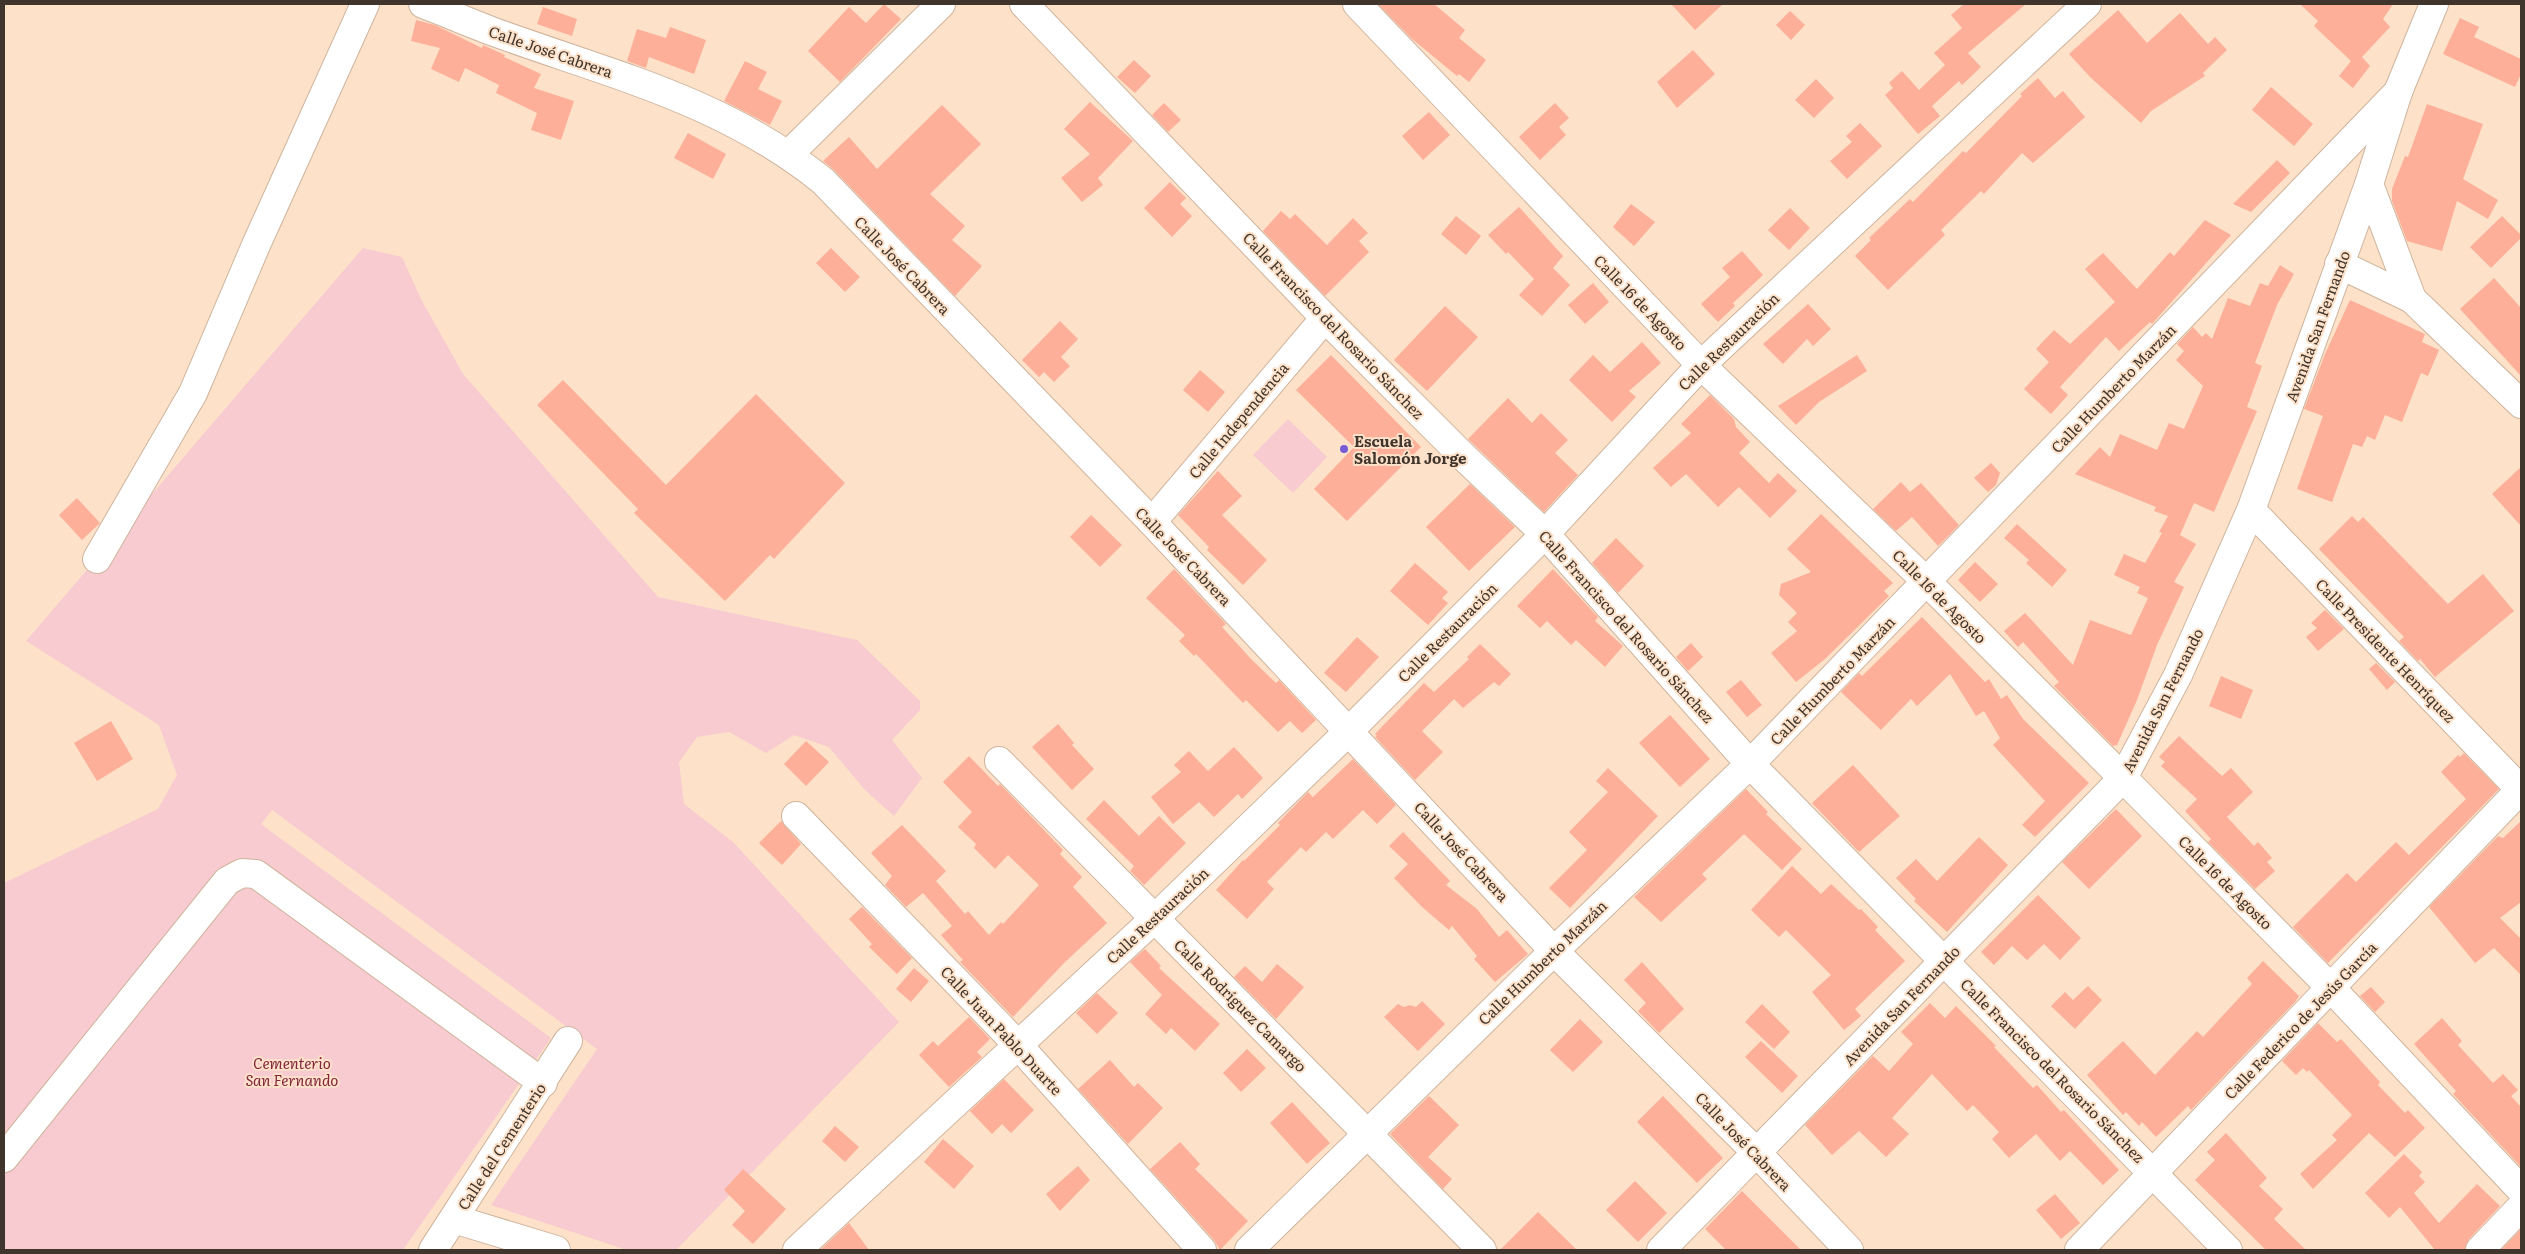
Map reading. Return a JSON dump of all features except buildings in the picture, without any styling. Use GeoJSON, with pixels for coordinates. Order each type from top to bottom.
{"type":"FeatureCollection","features":[{"type":"Feature","properties":{"kind":"street"},"geometry":{"type":"LineString","coordinates":[[97,559],[193,393],[256,245],[365,4]]}},
{"type":"Feature","properties":{"kind":"street","name":"Calle José Cabrera"},"geometry":{"type":"LineString","coordinates":[[423,4],[493,32],[663,90],[744,127],[789,154],[822,181],[1350,730],[1554,951],[1757,1152],[1849,1250]]}},
{"type":"Feature","properties":{"kind":"street"},"geometry":{"type":"LineString","coordinates":[[789,154],[941,4]]}},
{"type":"Feature","properties":{"kind":"street","name":"Calle Francisco del Rosario Sánchez"},"geometry":{"type":"LineString","coordinates":[[1024,4],[1325,318],[1464,458],[1545,534],[1750,764],[2154,1172],[2228,1250]]}},
{"type":"Feature","properties":{"kind":"street","name":"Calle 16 de Agosto"},"geometry":{"type":"LineString","coordinates":[[1357,4],[1701,365],[1927,582],[2123,778],[2331,988],[2521,1190]]}},
{"type":"Feature","properties":{"kind":"street","name":"Calle Restauración"},"geometry":{"type":"LineString","coordinates":[[797,1250],[1154,919],[1350,730],[1545,534],[1701,365],[2087,4]]}},
{"type":"Feature","properties":{"kind":"street","name":"Avenida San Fernando"},"geometry":{"type":"LineString","coordinates":[[1661,1250],[2123,778],[2178,675],[2251,510],[2369,184],[2398,92],[2434,4]]}},
{"type":"Feature","properties":{"kind":"street","name":"Calle Humberto Marzán"},"geometry":{"type":"LineString","coordinates":[[1250,1250],[1367,1132],[1750,764],[2398,92]]}},
{"type":"Feature","properties":{"kind":"street"},"geometry":{"type":"LineString","coordinates":[[2369,184],[2412,299]]}},
{"type":"Feature","properties":{"kind":"street"},"geometry":{"type":"LineString","coordinates":[[2339,264],[2412,299],[2520,399]]}},
{"type":"Feature","properties":{"kind":"street","name":"Calle Independencia"},"geometry":{"type":"LineString","coordinates":[[1152,522],[1325,318]]}},
{"type":"Feature","properties":{"kind":"street","name":"Calle Presidente Henríquez"},"geometry":{"type":"LineString","coordinates":[[2251,510],[2521,789]]}},
{"type":"Feature","properties":{"kind":"street","name":"Calle Rodríguez Camargo"},"geometry":{"type":"LineString","coordinates":[[999,761],[1482,1250]]}},
{"type":"Feature","properties":{"kind":"street","name":"Calle Federico de Jesús García"},"geometry":{"type":"LineString","coordinates":[[2079,1250],[2521,789]]}},
{"type":"Feature","properties":{"kind":"street","name":"Calle Juan Pablo Duarte"},"geometry":{"type":"LineString","coordinates":[[796,816],[1018,1045],[1202,1250]]}},
{"type":"Feature","properties":{"kind":"street"},"geometry":{"type":"LineString","coordinates":[[4,1158],[227,881],[242,873],[256,874],[542,1083]]}},
{"type":"Feature","properties":{"kind":"street","name":"Calle del Cementerio"},"geometry":{"type":"LineString","coordinates":[[433,1250],[568,1041]]}},
{"type":"Feature","properties":{"kind":"street"},"geometry":{"type":"LineString","coordinates":[[2480,1250],[2521,1207]]}},
{"type":"Feature","properties":{"kind":"street"},"geometry":{"type":"LineString","coordinates":[[454,1219],[556,1250]]}},
{"type":"Feature","properties":{"kind":"green space","name":"Cementerio San Fernando"},"geometry":{"type":"Polygon","coordinates":[[[363,248],[402,257],[422,301],[463,374],[658,597],[857,640],[920,701],[920,710],[892,740],[922,778],[894,816],[865,790],[829,747],[794,735],[766,753],[729,732],[697,737],[679,762],[684,804],[733,842],[899,1022],[676,1250],[627,1250],[491,1205],[597,1049],[272,810],[261,824],[551,1038],[403,1250],[4,1250],[4,883],[158,809],[177,775],[159,725],[26,641],[363,248]]]}},
{"type":"Feature","properties":{"kind":"green space"},"geometry":{"type":"Polygon","coordinates":[[[1288,419],[1327,457],[1293,493],[1253,455],[1288,419]]]}},
{"type":"Feature","properties":{"kind":"place","name":"Escuela Salomón Jorge"},"geometry":{"type":"Point","coordinates":[1344,449]}}]}
